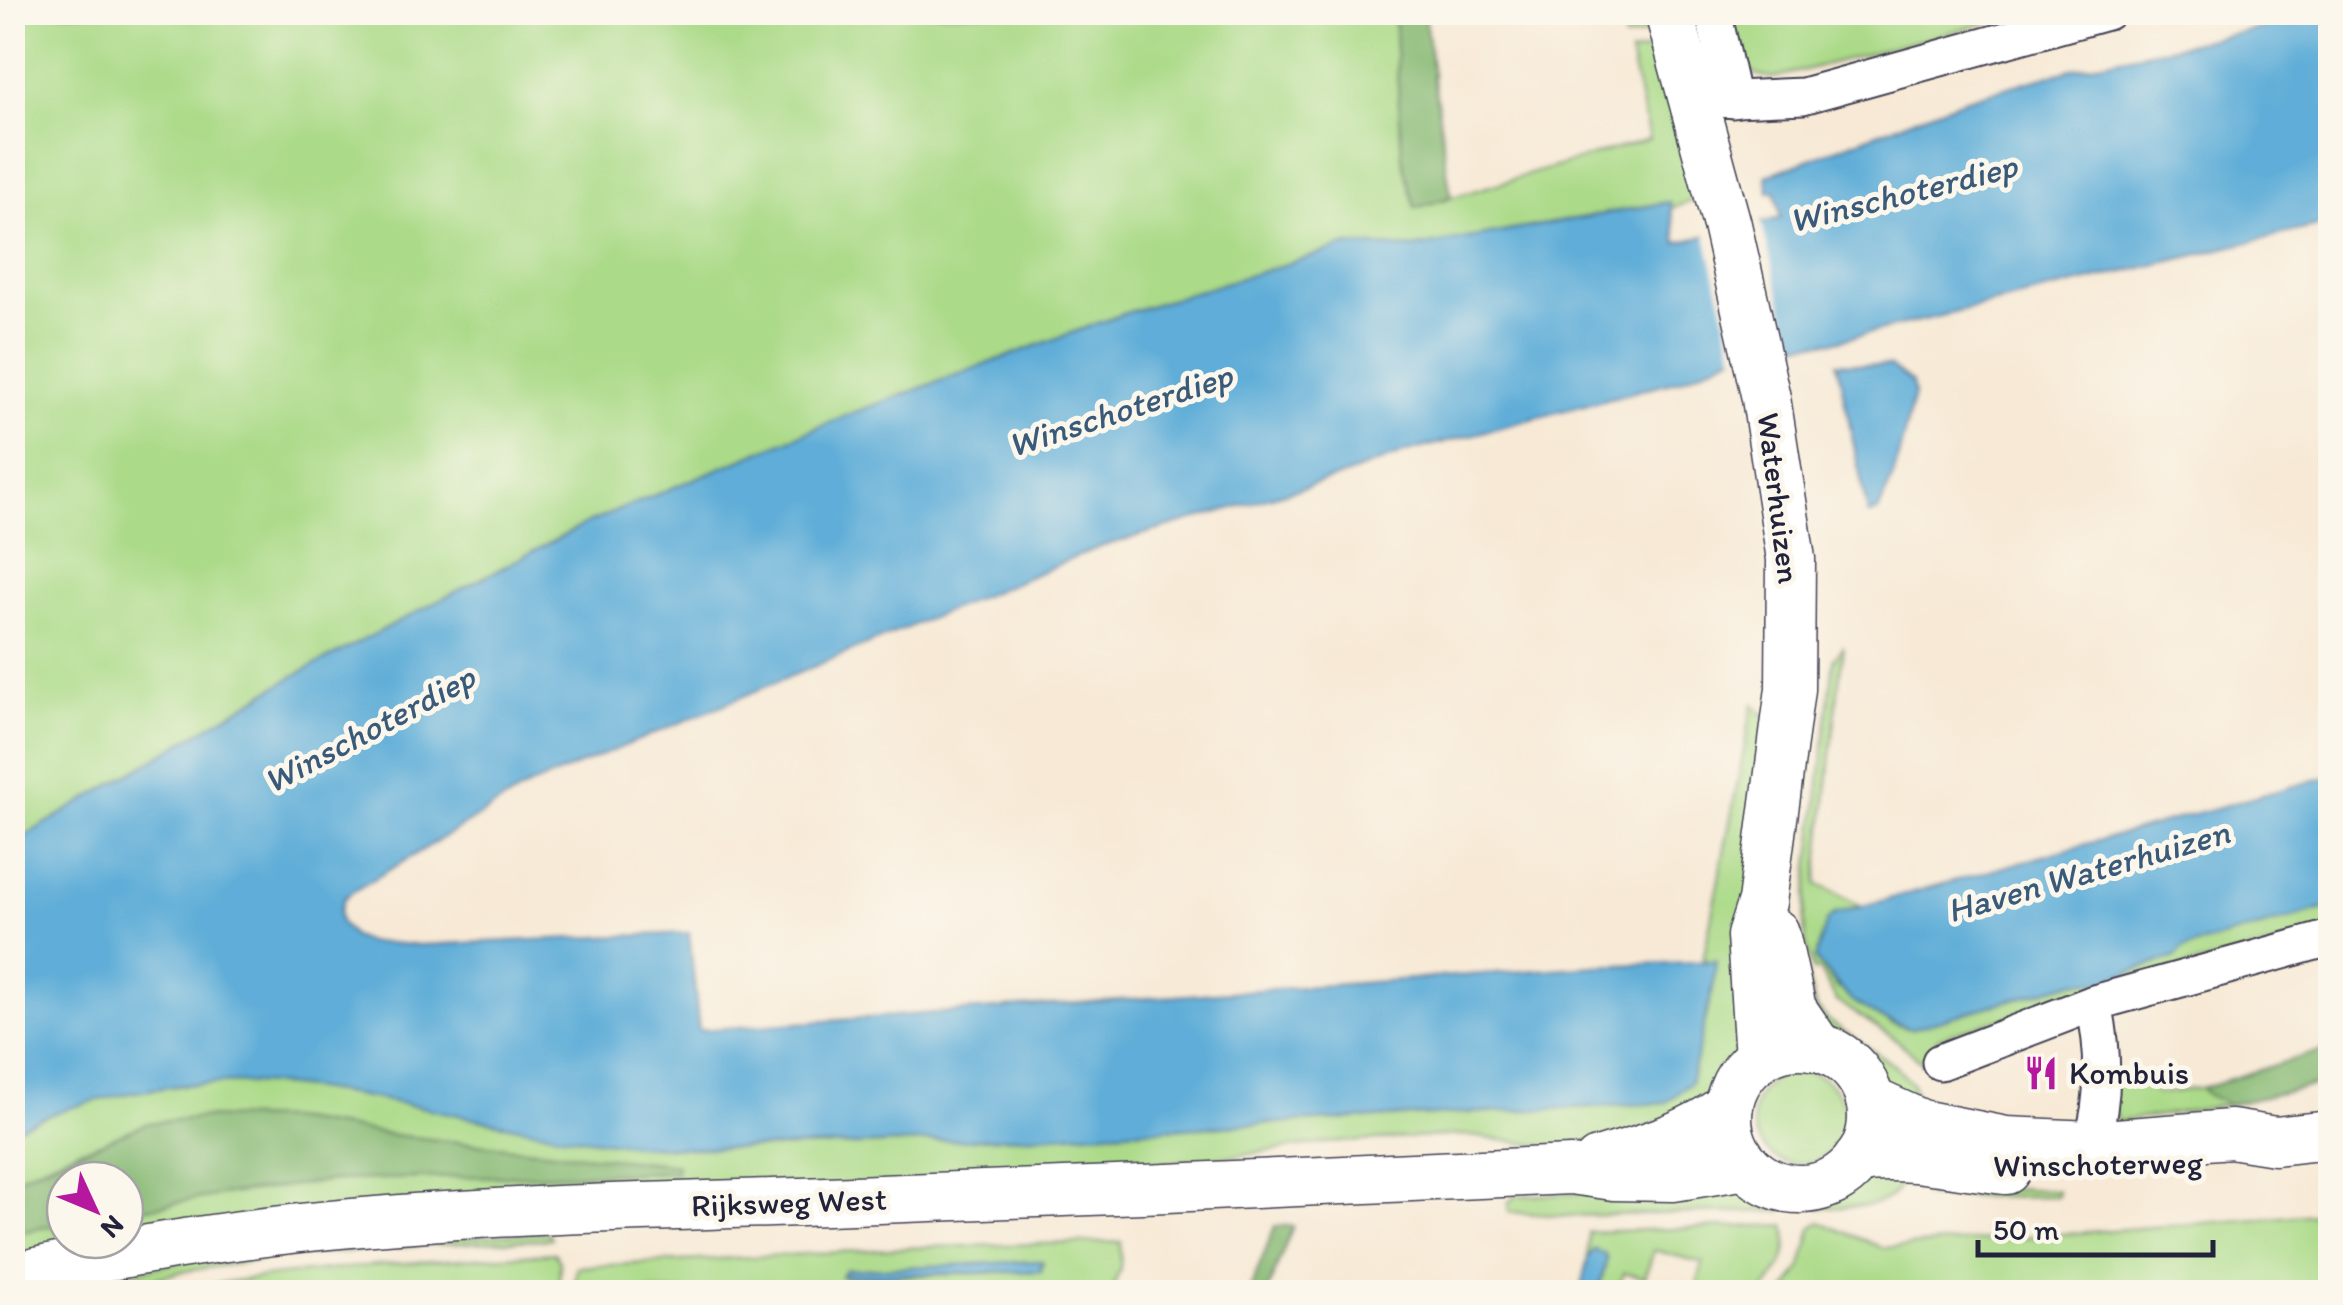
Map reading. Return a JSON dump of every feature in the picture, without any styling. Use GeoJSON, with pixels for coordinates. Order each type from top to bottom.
{"type":"FeatureCollection","features":[{"type":"Feature","properties":{"kind":"main road","name":"Waterhuizen"},"geometry":{"type":"LineString","coordinates":[[1668,12],[1713,101],[1727,226],[1756,351],[1791,559],[1790,689],[1762,902],[1752,936],[1759,1058]]}},
{"type":"Feature","properties":{"kind":"main road","name":"Waterhuizen"},"geometry":{"type":"LineString","coordinates":[[1762,902],[1774,932],[1792,1009],[1818,1048]]}},
{"type":"Feature","properties":{"kind":"main road"},"geometry":{"type":"LineString","coordinates":[[1794,1045],[1818,1048],[1852,1067],[1870,1100],[1869,1137],[1858,1159],[1827,1184],[1801,1189],[1771,1183],[1746,1165],[1733,1144],[1728,1106],[1739,1079],[1759,1058],[1794,1045]]}},
{"type":"Feature","properties":{"kind":"main road","name":"Winschoterweg"},"geometry":{"type":"LineString","coordinates":[[1870,1100],[1921,1124],[2006,1140],[2091,1145],[2232,1134],[2275,1141],[2330,1135]]}},
{"type":"Feature","properties":{"kind":"main road","name":"Rijksweg West"},"geometry":{"type":"LineString","coordinates":[[1571,1170],[1666,1142],[1712,1120],[1728,1106]]}},
{"type":"Feature","properties":{"kind":"main road","name":"Winschoterweg"},"geometry":{"type":"LineString","coordinates":[[1858,1159],[1886,1155],[2004,1170],[2107,1168],[2235,1159],[2275,1141]]}},
{"type":"Feature","properties":{"kind":"main road","name":"Rijksweg West"},"geometry":{"type":"LineString","coordinates":[[12,1278],[221,1237],[406,1217],[1571,1170],[1614,1176],[1673,1177],[1746,1165]]}},
{"type":"Feature","properties":{"kind":"street","name":"Waterhuizen"},"geometry":{"type":"LineString","coordinates":[[1713,12],[1713,101]]}},
{"type":"Feature","properties":{"kind":"street"},"geometry":{"type":"LineString","coordinates":[[1713,101],[1803,96],[2107,12]]}},
{"type":"Feature","properties":{"kind":"street"},"geometry":{"type":"LineString","coordinates":[[1940,1062],[2094,1003],[2330,938]]}},
{"type":"Feature","properties":{"kind":"street","name":"Winschoterweg"},"geometry":{"type":"LineString","coordinates":[[2091,1145],[2102,1080],[2094,1003]]}},
{"type":"Feature","properties":{"kind":"green space"},"geometry":{"type":"Polygon","coordinates":[[[12,13],[1394,13],[1402,157],[1416,208],[1649,139],[1630,54],[1651,49],[1665,56],[1699,199],[1671,208],[1669,202],[1413,248],[1349,245],[1126,313],[850,414],[588,523],[294,676],[13,843],[12,13]]]}},
{"type":"Feature","properties":{"kind":"green space"},"geometry":{"type":"Polygon","coordinates":[[[1394,13],[1424,13],[1451,197],[1415,208],[1402,157],[1394,13]]]}},
{"type":"Feature","properties":{"kind":"green space"},"geometry":{"type":"Polygon","coordinates":[[[1618,13],[1654,13],[1656,23],[1649,32],[1625,39],[1618,13]]]}},
{"type":"Feature","properties":{"kind":"green space"},"geometry":{"type":"Polygon","coordinates":[[[1727,13],[2025,13],[1774,78],[1742,65],[1727,13]]]}},
{"type":"Feature","properties":{"kind":"green space"},"geometry":{"type":"Polygon","coordinates":[[[1843,646],[1817,884],[1860,905],[1832,919],[1815,959],[1837,987],[1891,1023],[1910,1029],[2077,981],[2099,982],[2176,957],[2182,949],[2330,907],[2330,931],[2134,980],[1956,1032],[1937,1039],[1939,1057],[1923,1063],[1898,1041],[1837,1001],[1819,970],[1813,971],[1805,940],[1804,920],[1834,659],[1843,646]]]}},
{"type":"Feature","properties":{"kind":"green space"},"geometry":{"type":"Polygon","coordinates":[[[1819,661],[1791,916],[1815,1006],[1828,1020],[1895,1066],[1912,1084],[1918,1103],[1888,1088],[1865,1056],[1820,1023],[1783,929],[1784,882],[1810,676],[1819,661]]]}},
{"type":"Feature","properties":{"kind":"green space"},"geometry":{"type":"Polygon","coordinates":[[[1753,704],[1766,717],[1737,1052],[1707,1105],[1609,1142],[1560,1148],[1463,1135],[1326,1143],[1228,1157],[1009,1177],[145,1234],[145,1208],[334,1180],[676,1172],[677,1165],[401,1136],[291,1119],[79,1149],[55,1160],[45,1160],[45,1164],[13,1179],[12,1130],[101,1100],[196,1084],[257,1083],[312,1088],[585,1138],[695,1148],[900,1143],[1665,1103],[1690,1083],[1713,988],[1715,962],[1703,960],[1753,704]]]}},
{"type":"Feature","properties":{"kind":"green space"},"geometry":{"type":"Polygon","coordinates":[[[2330,1048],[2330,1085],[2229,1105],[2201,1088],[2330,1048]]]}},
{"type":"Feature","properties":{"kind":"green space"},"geometry":{"type":"Polygon","coordinates":[[[1799,1072],[1816,1076],[1831,1086],[1841,1101],[1845,1118],[1841,1135],[1831,1150],[1816,1160],[1799,1164],[1782,1160],[1767,1150],[1757,1135],[1753,1118],[1757,1101],[1767,1086],[1782,1076],[1799,1072]]]}},
{"type":"Feature","properties":{"kind":"green space"},"geometry":{"type":"Polygon","coordinates":[[[2114,1080],[2149,1082],[2157,1094],[2201,1088],[2229,1105],[2117,1122],[2116,1114],[2107,1114],[2114,1080]]]}},
{"type":"Feature","properties":{"kind":"green space"},"geometry":{"type":"Polygon","coordinates":[[[206,1117],[291,1119],[401,1136],[677,1165],[676,1172],[334,1180],[145,1208],[145,1160],[59,1160],[148,1123],[206,1117]]]}},
{"type":"Feature","properties":{"kind":"green space"},"geometry":{"type":"Polygon","coordinates":[[[45,1166],[45,1227],[13,1234],[13,1179],[45,1166]]]}},
{"type":"Feature","properties":{"kind":"green space"},"geometry":{"type":"Polygon","coordinates":[[[1906,1168],[1894,1194],[1884,1201],[1819,1208],[1818,1204],[1864,1178],[1906,1168]]]}},
{"type":"Feature","properties":{"kind":"green space"},"geometry":{"type":"Polygon","coordinates":[[[1729,1181],[1782,1203],[1782,1211],[1566,1216],[1509,1212],[1508,1203],[1515,1196],[1644,1191],[1729,1181]]]}},
{"type":"Feature","properties":{"kind":"green space"},"geometry":{"type":"Polygon","coordinates":[[[1919,1182],[2058,1191],[2057,1196],[1929,1197],[1919,1182]]]}},
{"type":"Feature","properties":{"kind":"green space"},"geometry":{"type":"Polygon","coordinates":[[[2330,1213],[2330,1292],[1785,1292],[1802,1266],[1812,1228],[1820,1222],[1883,1248],[2330,1213]]]}},
{"type":"Feature","properties":{"kind":"green space"},"geometry":{"type":"Polygon","coordinates":[[[1785,1225],[1786,1253],[1764,1292],[1695,1292],[1703,1263],[1654,1250],[1645,1278],[1624,1273],[1618,1292],[1598,1292],[1607,1259],[1594,1250],[1588,1257],[1588,1232],[1785,1225]]]}},
{"type":"Feature","properties":{"kind":"green space"},"geometry":{"type":"Polygon","coordinates":[[[1275,1226],[1293,1226],[1267,1292],[1249,1292],[1275,1226]]]}},
{"type":"Feature","properties":{"kind":"green space"},"geometry":{"type":"Polygon","coordinates":[[[45,1227],[45,1253],[13,1260],[12,1234],[45,1227]]]}},
{"type":"Feature","properties":{"kind":"green space"},"geometry":{"type":"Polygon","coordinates":[[[548,1232],[551,1239],[274,1258],[180,1272],[103,1292],[34,1292],[224,1253],[548,1232]]]}},
{"type":"Feature","properties":{"kind":"green space"},"geometry":{"type":"Polygon","coordinates":[[[1121,1242],[1120,1269],[1111,1292],[574,1289],[577,1267],[925,1247],[1121,1242]],[[1043,1262],[845,1270],[844,1278],[1041,1271],[1043,1262]]]}},
{"type":"Feature","properties":{"kind":"green space"},"geometry":{"type":"Polygon","coordinates":[[[555,1253],[560,1262],[559,1292],[164,1292],[310,1272],[555,1253]]]}},
{"type":"Feature","properties":{"kind":"water","name":"Winschoterdiep"},"geometry":{"type":"Polygon","coordinates":[[[2330,13],[2330,223],[1836,341],[1793,341],[1734,355],[1682,379],[1407,452],[1336,478],[1100,547],[531,785],[354,891],[344,898],[339,913],[341,923],[353,936],[367,942],[419,945],[689,933],[699,1030],[1595,966],[1716,961],[1690,1083],[1665,1103],[900,1143],[695,1148],[585,1138],[312,1089],[227,1083],[132,1093],[70,1108],[13,1130],[13,843],[294,676],[588,523],[850,414],[1126,313],[1349,245],[1413,248],[1670,202],[1677,243],[1781,218],[1775,191],[1769,192],[1766,176],[1963,100],[2075,68],[2330,13]]]}},
{"type":"Feature","properties":{"kind":"water"},"geometry":{"type":"Polygon","coordinates":[[[1837,363],[1890,366],[1912,383],[1914,395],[1893,477],[1878,512],[1868,514],[1837,363]]]}},
{"type":"Feature","properties":{"kind":"water","name":"Haven Waterhuizen"},"geometry":{"type":"Polygon","coordinates":[[[2330,776],[2330,907],[2182,949],[2176,957],[2099,982],[2077,981],[1910,1029],[1851,1000],[1815,959],[1827,921],[1835,914],[2330,776]]]}},
{"type":"Feature","properties":{"kind":"water"},"geometry":{"type":"Polygon","coordinates":[[[1594,1250],[1604,1253],[1607,1259],[1598,1292],[1580,1292],[1588,1257],[1594,1250]]]}},
{"type":"Feature","properties":{"kind":"water"},"geometry":{"type":"Polygon","coordinates":[[[1041,1261],[1041,1271],[841,1276],[845,1270],[1041,1261]]]}},
{"type":"Feature","properties":{"kind":"pier"},"geometry":{"type":"Polygon","coordinates":[[[1760,218],[1792,343],[1734,356],[1705,231],[1760,218]]]}},
{"type":"Feature","properties":{"kind":"place","name":"Kombuis"},"geometry":{"type":"Point","coordinates":[2041,1073]}}]}
